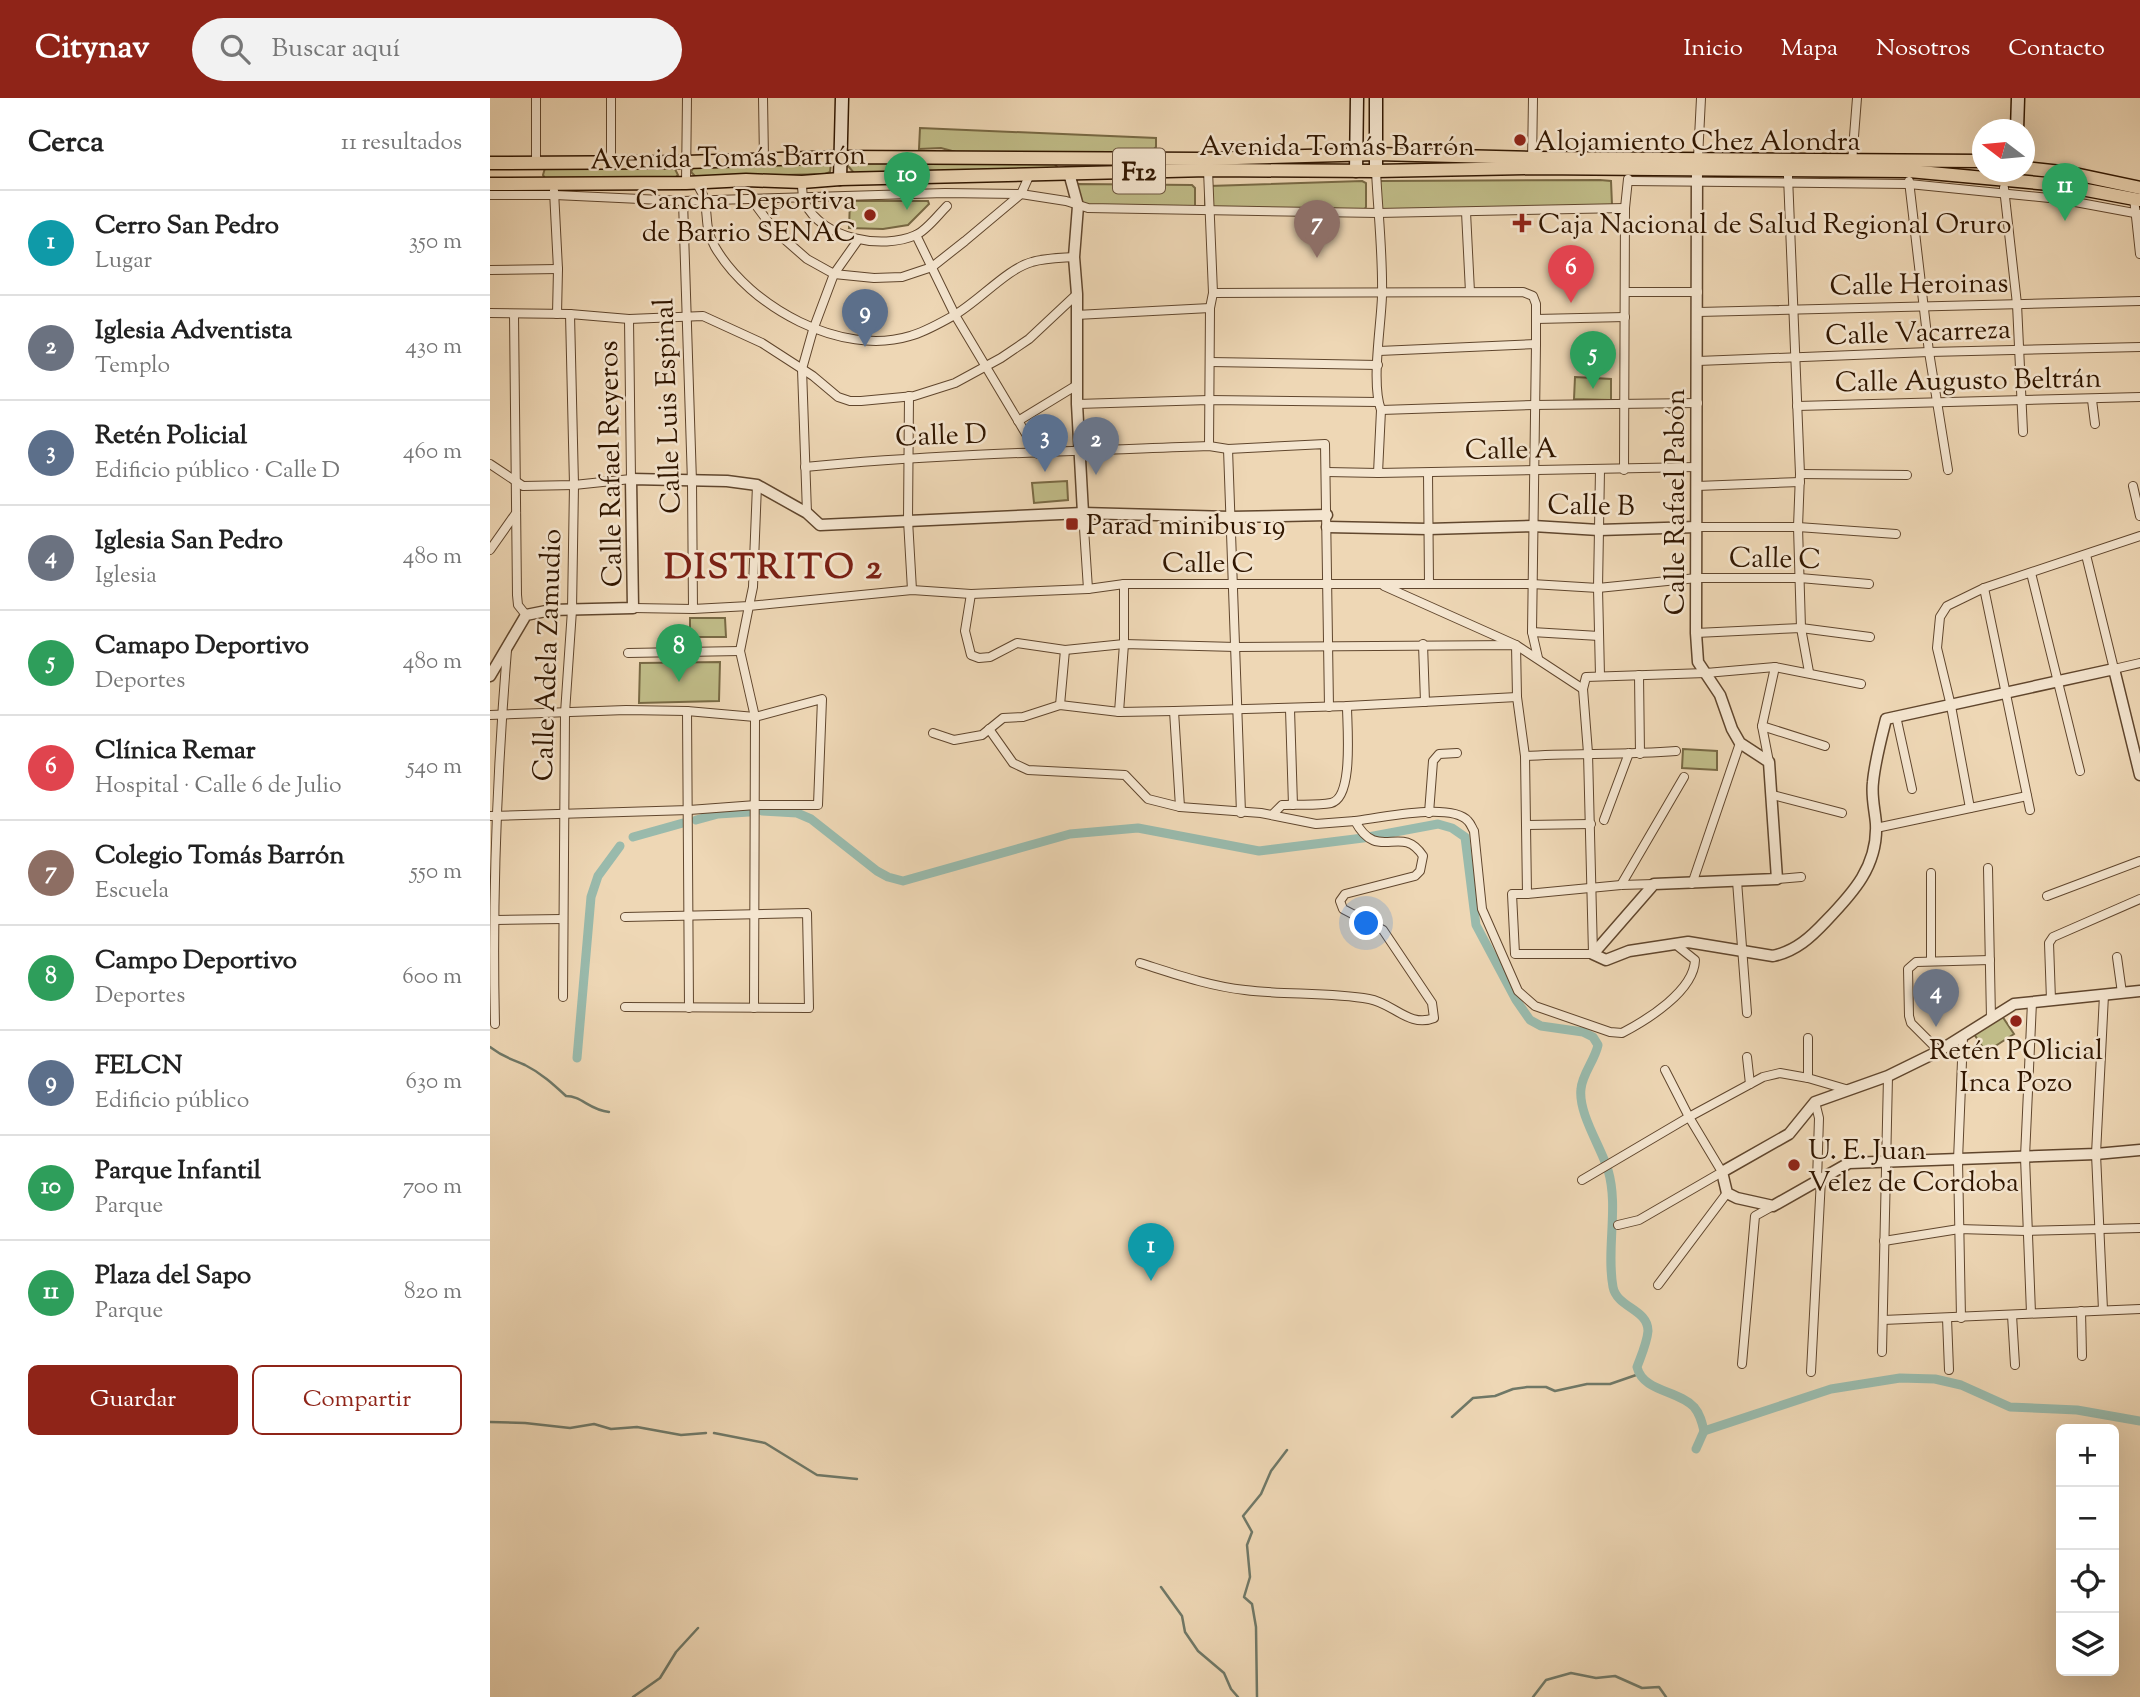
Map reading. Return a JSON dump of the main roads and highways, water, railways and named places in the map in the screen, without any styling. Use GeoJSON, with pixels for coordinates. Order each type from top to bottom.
{"type":"FeatureCollection","features":[{"type":"Feature","properties":{"kind":"main road"},"geometry":{"type":"LineString","coordinates":[[840,179],[842,98]]}},
{"type":"Feature","properties":{"kind":"main road"},"geometry":{"type":"LineString","coordinates":[[1356,171],[1357,98]]}},
{"type":"Feature","properties":{"kind":"main road"},"geometry":{"type":"LineString","coordinates":[[1376,98],[1376,171]]}},
{"type":"Feature","properties":{"kind":"main road"},"geometry":{"type":"LineString","coordinates":[[2017,119],[2018,98]]}},
{"type":"Feature","properties":{"kind":"main road","name":"Avenida Tomás Barrón"},"geometry":{"type":"LineString","coordinates":[[490,163],[686,162],[841,157],[1202,159],[1376,154],[1788,176],[2004,178],[2138,195]]}},
{"type":"Feature","properties":{"kind":"main road","name":"Avenida Tomás Barrón"},"geometry":{"type":"LineString","coordinates":[[490,184],[536,184],[553,189],[747,180],[802,182],[1209,170],[1376,171],[1532,163],[1628,176],[1852,162],[1972,161]]}},
{"type":"Feature","properties":{"kind":"main road"},"geometry":{"type":"LineString","coordinates":[[2035,168],[2070,173],[2138,195]]}},
{"type":"Feature","properties":{"kind":"waterway"},"geometry":{"type":"LineString","coordinates":[[762,811],[797,813],[811,819],[877,871],[903,881],[1070,834],[1138,828],[1259,851],[1363,838],[1438,824],[1452,828],[1465,837],[1476,925],[1516,1000],[1530,1020],[1541,1026],[1583,1032],[1593,1037],[1598,1045],[1582,1083],[1581,1098],[1586,1119],[1605,1161],[1611,1184],[1613,1287],[1620,1300],[1638,1313],[1647,1324],[1646,1340],[1637,1367],[1641,1375],[1653,1386],[1687,1401],[1694,1407],[1704,1431],[1831,1389],[1900,1378],[1935,1379],[1961,1385],[2010,1407],[2077,1410],[2140,1421]]}},
{"type":"Feature","properties":{"kind":"waterway"},"geometry":{"type":"LineString","coordinates":[[696,820],[718,814],[749,812]]}},
{"type":"Feature","properties":{"kind":"waterway"},"geometry":{"type":"LineString","coordinates":[[633,837],[683,823]]}},
{"type":"Feature","properties":{"kind":"waterway"},"geometry":{"type":"LineString","coordinates":[[577,1058],[591,897],[598,876],[620,846]]}},
{"type":"Feature","properties":{"kind":"waterway"},"geometry":{"type":"LineString","coordinates":[[490,1047],[536,1072],[566,1096],[609,1112]]}},
{"type":"Feature","properties":{"kind":"waterway"},"geometry":{"type":"LineString","coordinates":[[1452,1417],[1473,1398],[1495,1396],[1527,1387],[1546,1387],[1555,1391],[1587,1384],[1610,1384],[1639,1374]]}},
{"type":"Feature","properties":{"kind":"waterway"},"geometry":{"type":"LineString","coordinates":[[490,1422],[570,1428],[594,1424],[611,1429],[637,1427],[681,1435],[706,1433]]}},
{"type":"Feature","properties":{"kind":"waterway"},"geometry":{"type":"LineString","coordinates":[[1696,1449],[1704,1431]]}},
{"type":"Feature","properties":{"kind":"waterway"},"geometry":{"type":"LineString","coordinates":[[714,1433],[765,1443],[817,1475],[857,1479]]}},
{"type":"Feature","properties":{"kind":"waterway"},"geometry":{"type":"LineString","coordinates":[[1257,1697],[1256,1627],[1252,1604],[1244,1597],[1250,1577],[1247,1545],[1252,1532],[1243,1516],[1261,1494],[1271,1471],[1287,1450]]}},
{"type":"Feature","properties":{"kind":"waterway"},"geometry":{"type":"LineString","coordinates":[[1161,1587],[1182,1616],[1185,1632],[1198,1651],[1224,1673],[1238,1697]]}},
{"type":"Feature","properties":{"kind":"waterway"},"geometry":{"type":"LineString","coordinates":[[633,1697],[660,1678],[676,1652],[698,1628]]}},
{"type":"Feature","properties":{"kind":"waterway"},"geometry":{"type":"LineString","coordinates":[[1533,1697],[1546,1680],[1571,1673],[1596,1678],[1615,1676],[1642,1688],[1659,1687],[1666,1697]]}},
{"type":"Feature","properties":{"kind":"place","name":"Alojamiento Chez Alondra"},"geometry":{"type":"Point","coordinates":[1520,140]}},
{"type":"Feature","properties":{"kind":"place","name":"Parque Infantil"},"geometry":{"type":"Point","coordinates":[907,210]}},
{"type":"Feature","properties":{"kind":"place","name":"Cancha Deportiva de Barrio SENAC"},"geometry":{"type":"Point","coordinates":[870,215]}},
{"type":"Feature","properties":{"kind":"place","name":"Plaza del Sapo"},"geometry":{"type":"Point","coordinates":[2065,221]}},
{"type":"Feature","properties":{"kind":"place","name":"Caja Nacional de Salud Regional Oruro"},"geometry":{"type":"Point","coordinates":[1522,223]}},
{"type":"Feature","properties":{"kind":"place","name":"Colegio Tomás Barrón"},"geometry":{"type":"Point","coordinates":[1317,258]}},
{"type":"Feature","properties":{"kind":"place","name":"Clínica Remar"},"geometry":{"type":"Point","coordinates":[1571,303]}},
{"type":"Feature","properties":{"kind":"place","name":"FELCN"},"geometry":{"type":"Point","coordinates":[865,347]}},
{"type":"Feature","properties":{"kind":"place","name":"Camapo Deportivo"},"geometry":{"type":"Point","coordinates":[1593,389]}},
{"type":"Feature","properties":{"kind":"place","name":"Retén Policial"},"geometry":{"type":"Point","coordinates":[1045,472]}},
{"type":"Feature","properties":{"kind":"place","name":"Iglesia Adventista"},"geometry":{"type":"Point","coordinates":[1096,475]}},
{"type":"Feature","properties":{"kind":"place","name":"Parad minibus 19"},"geometry":{"type":"Point","coordinates":[1072,524]}},
{"type":"Feature","properties":{"kind":"place","name":"Campo Deportivo"},"geometry":{"type":"Point","coordinates":[679,682]}},
{"type":"Feature","properties":{"kind":"place","name":"Retén POlicial Inca Pozo"},"geometry":{"type":"Point","coordinates":[2016,1021]}},
{"type":"Feature","properties":{"kind":"place","name":"Iglesia San Pedro"},"geometry":{"type":"Point","coordinates":[1936,1027]}},
{"type":"Feature","properties":{"kind":"place","name":"U. E. Juan Velez de Cordoba"},"geometry":{"type":"Point","coordinates":[1794,1165]}},
{"type":"Feature","properties":{"kind":"place","name":"Cerro San Pedro"},"geometry":{"type":"Point","coordinates":[1151,1281]}},
{"type":"Feature","properties":{"kind":"district","name":"DISTRITO 2"},"geometry":{"type":"Point","coordinates":[774,566]}}]}
